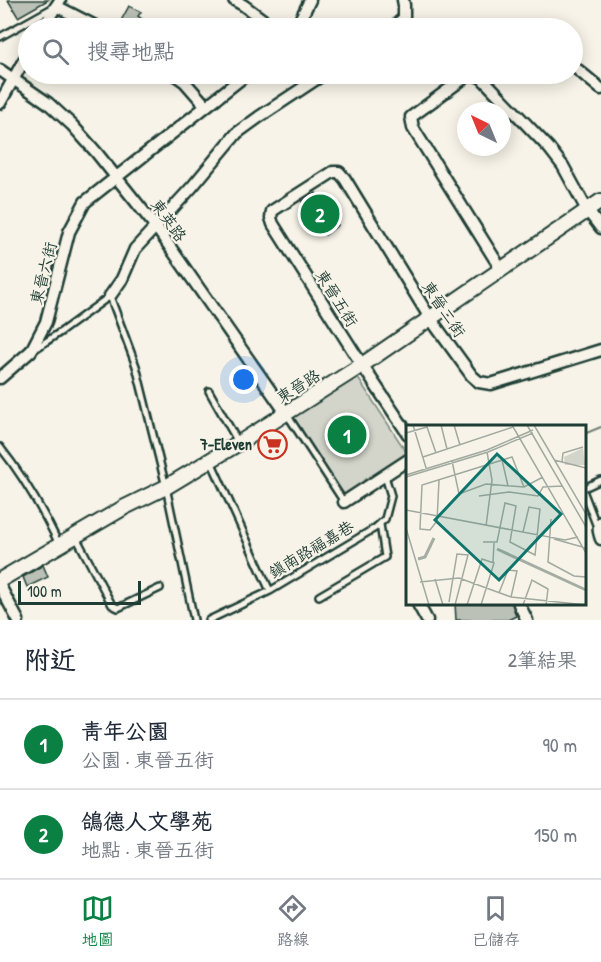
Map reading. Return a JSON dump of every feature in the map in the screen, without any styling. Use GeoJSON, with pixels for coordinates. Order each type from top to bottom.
{"type":"FeatureCollection","features":[{"type":"Feature","properties":{"kind":"street"},"geometry":{"type":"LineString","coordinates":[[234,0],[261,18]]}},
{"type":"Feature","properties":{"kind":"street"},"geometry":{"type":"LineString","coordinates":[[301,18],[310,0]]}},
{"type":"Feature","properties":{"kind":"street"},"geometry":{"type":"LineString","coordinates":[[403,0],[404,18]]}},
{"type":"Feature","properties":{"kind":"street"},"geometry":{"type":"LineString","coordinates":[[49,18],[58,3],[83,18]]}},
{"type":"Feature","properties":{"kind":"street","name":"東英路"},"geometry":{"type":"LineString","coordinates":[[0,70],[18,81]]}},
{"type":"Feature","properties":{"kind":"street"},"geometry":{"type":"LineString","coordinates":[[0,104],[18,71]]}},
{"type":"Feature","properties":{"kind":"street"},"geometry":{"type":"LineString","coordinates":[[583,74],[601,89]]}},
{"type":"Feature","properties":{"kind":"street","name":"東英路"},"geometry":{"type":"LineString","coordinates":[[22,84],[72,125],[117,177],[156,227],[286,413]]}},
{"type":"Feature","properties":{"kind":"street"},"geometry":{"type":"LineString","coordinates":[[186,84],[206,106]]}},
{"type":"Feature","properties":{"kind":"street","name":"東晉六街"},"geometry":{"type":"LineString","coordinates":[[0,378],[31,351],[46,322],[69,232],[85,202],[234,84]]}},
{"type":"Feature","properties":{"kind":"street"},"geometry":{"type":"LineString","coordinates":[[110,296],[122,279],[135,249],[192,188],[237,133],[309,84]]}},
{"type":"Feature","properties":{"kind":"street"},"geometry":{"type":"LineString","coordinates":[[455,84],[411,117],[413,128],[501,269]]}},
{"type":"Feature","properties":{"kind":"street"},"geometry":{"type":"LineString","coordinates":[[488,84],[549,148],[563,166],[587,210],[601,228]]}},
{"type":"Feature","properties":{"kind":"street","name":"東晉二街"},"geometry":{"type":"LineString","coordinates":[[308,187],[333,172],[339,172],[430,318],[472,376],[479,382],[491,384],[601,350]]}},
{"type":"Feature","properties":{"kind":"street","name":"東晉五街"},"geometry":{"type":"LineString","coordinates":[[308,187],[272,211],[273,224],[406,431]]}},
{"type":"Feature","properties":{"kind":"street","name":"東晉路"},"geometry":{"type":"LineString","coordinates":[[0,580],[125,507],[166,487],[239,443],[362,365],[601,201]]}},
{"type":"Feature","properties":{"kind":"street"},"geometry":{"type":"LineString","coordinates":[[344,502],[406,463]]}},
{"type":"Feature","properties":{"kind":"street"},"geometry":{"type":"LineString","coordinates":[[0,586],[18,620]]}},
{"type":"Feature","properties":{"kind":"street"},"geometry":{"type":"LineString","coordinates":[[419,605],[427,620]]}},
{"type":"Feature","properties":{"kind":"street"},"geometry":{"type":"LineString","coordinates":[[520,605],[527,620]]}},
{"type":"Feature","properties":{"kind":"lane"},"geometry":{"type":"LineString","coordinates":[[32,18],[58,3]]}},
{"type":"Feature","properties":{"kind":"lane"},"geometry":{"type":"LineString","coordinates":[[0,37],[18,26]]}},
{"type":"Feature","properties":{"kind":"lane"},"geometry":{"type":"LineString","coordinates":[[31,351],[110,296],[136,366],[166,487],[194,620]]}},
{"type":"Feature","properties":{"kind":"lane"},"geometry":{"type":"LineString","coordinates":[[208,391],[239,443]]}},
{"type":"Feature","properties":{"kind":"lane"},"geometry":{"type":"LineString","coordinates":[[286,413],[344,502]]}},
{"type":"Feature","properties":{"kind":"lane"},"geometry":{"type":"LineString","coordinates":[[0,447],[37,501],[59,545]]}},
{"type":"Feature","properties":{"kind":"lane"},"geometry":{"type":"LineString","coordinates":[[210,460],[270,591]]}},
{"type":"Feature","properties":{"kind":"lane","name":"鎮南路福嘉巷"},"geometry":{"type":"LineString","coordinates":[[209,620],[270,591],[380,524],[385,519],[391,495],[384,475]]}},
{"type":"Feature","properties":{"kind":"lane"},"geometry":{"type":"LineString","coordinates":[[586,488],[601,480]]}},
{"type":"Feature","properties":{"kind":"lane"},"geometry":{"type":"LineString","coordinates":[[586,496],[600,531]]}},
{"type":"Feature","properties":{"kind":"lane"},"geometry":{"type":"LineString","coordinates":[[319,596],[385,558],[380,524]]}},
{"type":"Feature","properties":{"kind":"lane"},"geometry":{"type":"LineString","coordinates":[[75,536],[112,605],[118,608],[160,588]]}},
{"type":"Feature","properties":{"kind":"shaded area"},"geometry":{"type":"Polygon","coordinates":[[[354,372],[406,454],[340,498],[286,417],[354,372]]]}},
{"type":"Feature","properties":{"kind":"building"},"geometry":{"type":"Polygon","coordinates":[[[8,0],[48,0],[18,17],[8,0]]]}},
{"type":"Feature","properties":{"kind":"building"},"geometry":{"type":"Polygon","coordinates":[[[129,6],[141,12],[138,16],[141,18],[122,18],[129,6]]]}},
{"type":"Feature","properties":{"kind":"building"},"geometry":{"type":"Polygon","coordinates":[[[316,193],[338,225],[325,235],[302,202],[316,193]]]}},
{"type":"Feature","properties":{"kind":"building"},"geometry":{"type":"Polygon","coordinates":[[[43,565],[48,577],[27,587],[23,577],[43,565]]]}},
{"type":"Feature","properties":{"kind":"building"},"geometry":{"type":"Polygon","coordinates":[[[455,605],[513,605],[516,616],[508,620],[456,620],[455,605]]]}},
{"type":"Feature","properties":{"kind":"waterway"},"geometry":{"type":"LineString","coordinates":[[586,433],[601,427]]}},
{"type":"Feature","properties":{"kind":"place","name":"鴿德人文學苑"},"geometry":{"type":"Point","coordinates":[320,214]}},
{"type":"Feature","properties":{"kind":"place","name":"青年公園"},"geometry":{"type":"Point","coordinates":[347,435]}},
{"type":"Feature","properties":{"kind":"place","name":"7-Eleven"},"geometry":{"type":"Point","coordinates":[273,444]}}]}
